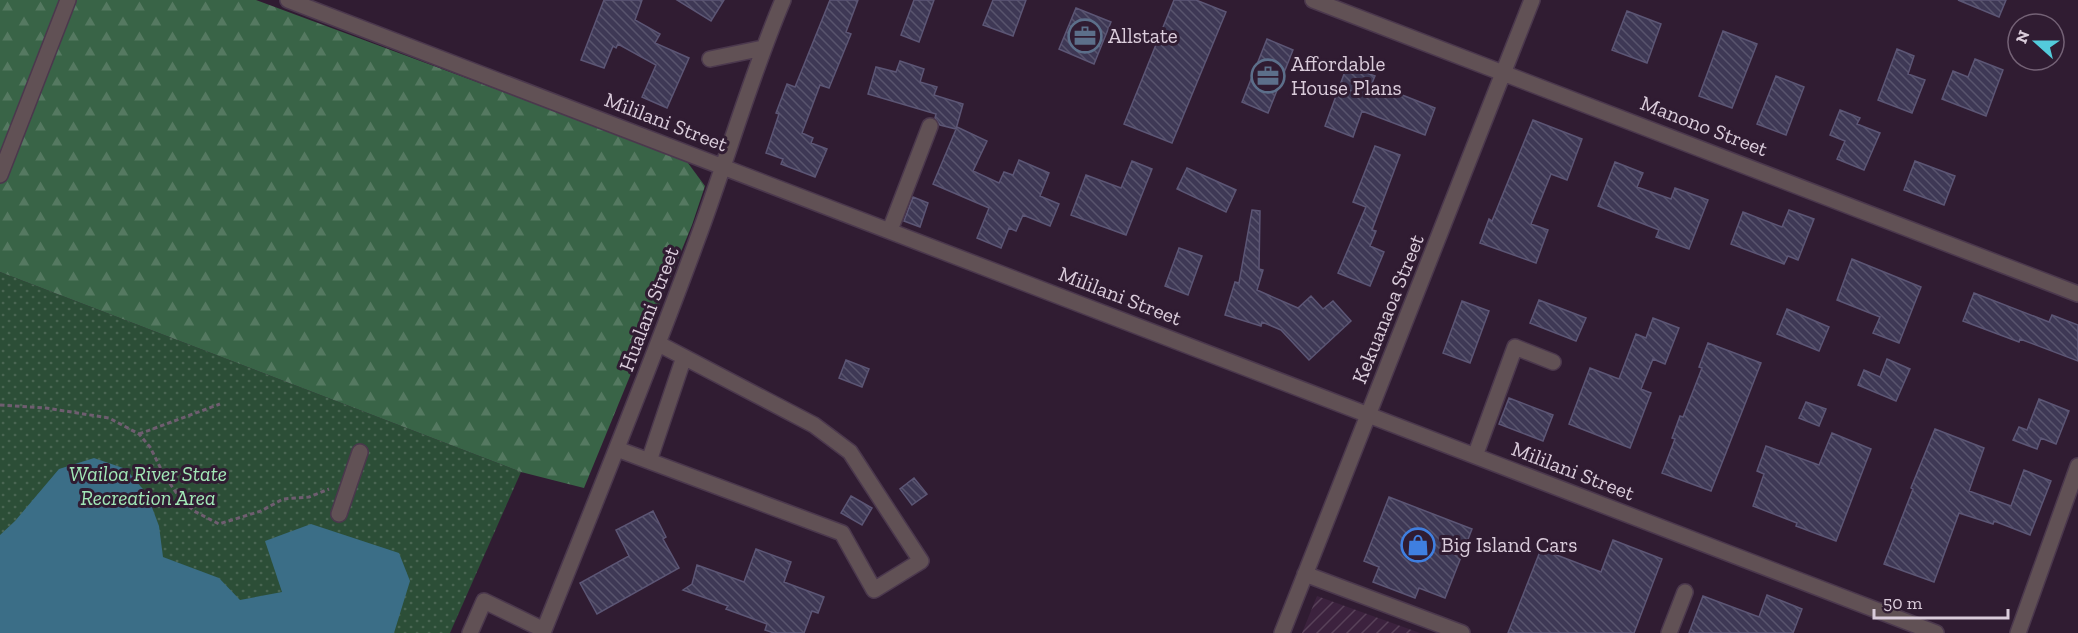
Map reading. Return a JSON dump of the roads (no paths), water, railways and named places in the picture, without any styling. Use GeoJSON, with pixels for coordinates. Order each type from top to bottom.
{"type":"FeatureCollection","features":[{"type":"Feature","properties":{"kind":"street"},"geometry":{"type":"LineString","coordinates":[[0,175],[68,0]]}},
{"type":"Feature","properties":{"kind":"street","name":"Mililani Street"},"geometry":{"type":"LineString","coordinates":[[288,0],[1936,633]]}},
{"type":"Feature","properties":{"kind":"street","name":"Hualani Street"},"geometry":{"type":"LineString","coordinates":[[541,632],[659,344],[724,166],[763,48],[783,0]]}},
{"type":"Feature","properties":{"kind":"street","name":"Manono Street"},"geometry":{"type":"LineString","coordinates":[[1313,0],[2078,294]]}},
{"type":"Feature","properties":{"kind":"street","name":"Kekuanaoa Street"},"geometry":{"type":"LineString","coordinates":[[1282,633],[1532,0]]}},
{"type":"Feature","properties":{"kind":"street"},"geometry":{"type":"LineString","coordinates":[[710,59],[763,48]]}},
{"type":"Feature","properties":{"kind":"street"},"geometry":{"type":"LineString","coordinates":[[890,230],[930,126]]}},
{"type":"Feature","properties":{"kind":"street"},"geometry":{"type":"LineString","coordinates":[[617,449],[842,533],[874,590],[921,561],[850,452],[814,425],[659,344]]}},
{"type":"Feature","properties":{"kind":"street"},"geometry":{"type":"LineString","coordinates":[[1476,456],[1515,347],[1553,362]]}},
{"type":"Feature","properties":{"kind":"street"},"geometry":{"type":"LineString","coordinates":[[649,460],[684,357]]}},
{"type":"Feature","properties":{"kind":"street"},"geometry":{"type":"LineString","coordinates":[[339,514],[360,452]]}},
{"type":"Feature","properties":{"kind":"street"},"geometry":{"type":"LineString","coordinates":[[2018,633],[2078,466]]}},
{"type":"Feature","properties":{"kind":"street"},"geometry":{"type":"LineString","coordinates":[[1305,574],[1462,633]]}},
{"type":"Feature","properties":{"kind":"street"},"geometry":{"type":"LineString","coordinates":[[1669,633],[1685,592]]}},
{"type":"Feature","properties":{"kind":"street"},"geometry":{"type":"LineString","coordinates":[[470,633],[484,601],[541,632]]}},
{"type":"Feature","properties":{"kind":"water"},"geometry":{"type":"Polygon","coordinates":[[[94,458],[126,469],[147,494],[159,526],[163,557],[219,578],[240,600],[282,592],[265,541],[311,524],[399,553],[410,581],[394,633],[0,633],[0,535],[15,521],[59,469],[94,458]]]}},
{"type":"Feature","properties":{"kind":"place","name":"Allstate"},"geometry":{"type":"Point","coordinates":[1085,36]}},
{"type":"Feature","properties":{"kind":"place","name":"Affordable House Plans"},"geometry":{"type":"Point","coordinates":[1268,76]}},
{"type":"Feature","properties":{"kind":"place","name":"Big Island Cars"},"geometry":{"type":"Point","coordinates":[1418,545]}},
{"type":"Feature","properties":{"kind":"park label","name":"Wailoa River State Recreation Area"},"geometry":{"type":"Point","coordinates":[148,486]}}]}
